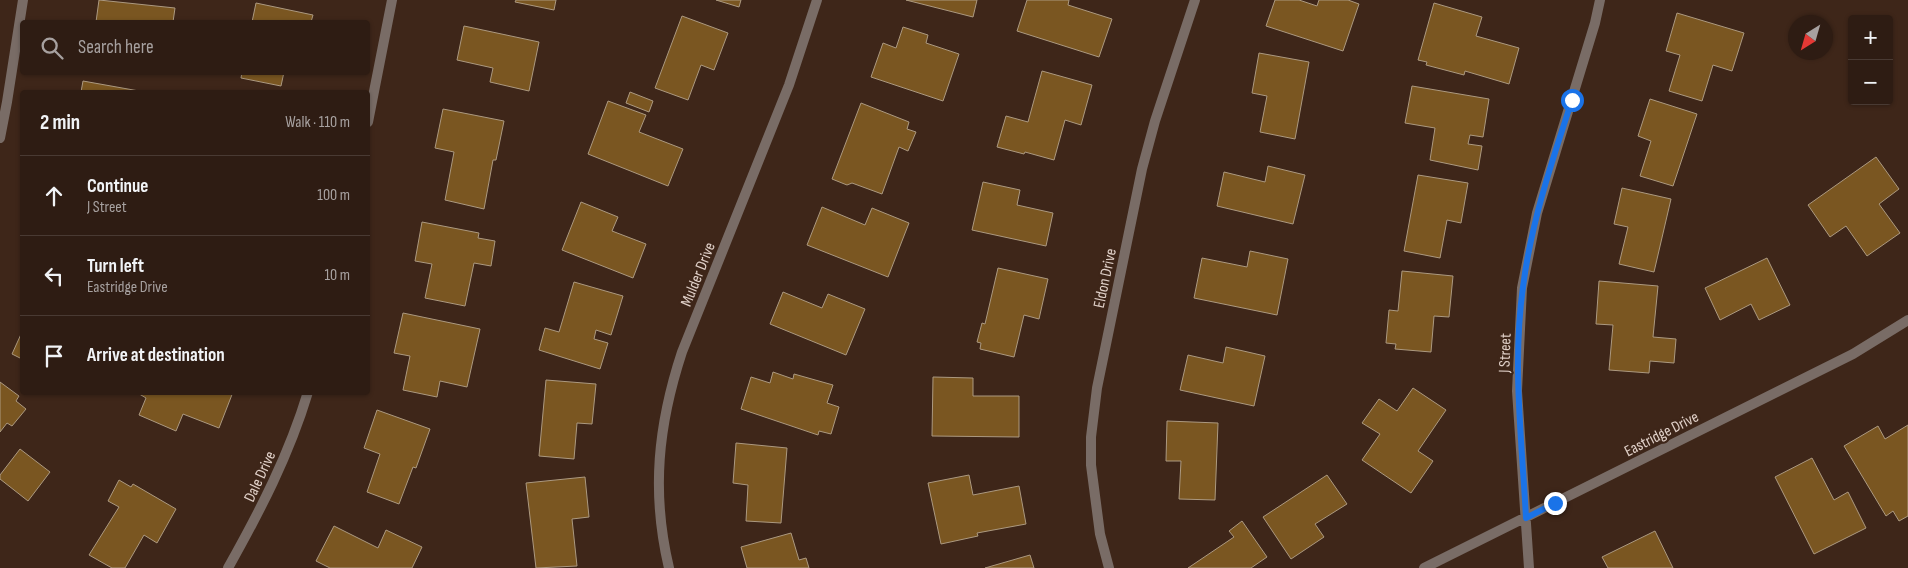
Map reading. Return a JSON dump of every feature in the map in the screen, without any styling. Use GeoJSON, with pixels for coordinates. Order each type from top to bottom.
{"type":"FeatureCollection","features":[{"type":"Feature","properties":{"kind":"street"},"geometry":{"type":"LineString","coordinates":[[20,20],[23,0]]}},
{"type":"Feature","properties":{"kind":"street"},"geometry":{"type":"LineString","coordinates":[[370,112],[392,0]]}},
{"type":"Feature","properties":{"kind":"street","name":"Mulder Drive"},"geometry":{"type":"LineString","coordinates":[[669,568],[662,539],[658,486],[661,436],[670,387],[682,352],[789,85],[817,0]]}},
{"type":"Feature","properties":{"kind":"street","name":"Eldon Drive"},"geometry":{"type":"LineString","coordinates":[[1110,568],[1100,534],[1091,464],[1092,429],[1097,388],[1142,169],[1155,121],[1195,0]]}},
{"type":"Feature","properties":{"kind":"street","name":"J Street"},"geometry":{"type":"LineString","coordinates":[[1529,568],[1518,391],[1522,288],[1537,213],[1595,23],[1600,0]]}},
{"type":"Feature","properties":{"kind":"street"},"geometry":{"type":"LineString","coordinates":[[0,138],[8,102],[20,20]]}},
{"type":"Feature","properties":{"kind":"street","name":"Eastridge Drive"},"geometry":{"type":"LineString","coordinates":[[1424,568],[1853,354],[1908,320]]}},
{"type":"Feature","properties":{"kind":"street","name":"Dale Drive"},"geometry":{"type":"LineString","coordinates":[[228,568],[272,487],[286,456],[307,395]]}},
{"type":"Feature","properties":{"kind":"building"},"geometry":{"type":"Polygon","coordinates":[[[99,0],[175,8],[173,20],[96,20],[99,0]]]}},
{"type":"Feature","properties":{"kind":"building"},"geometry":{"type":"Polygon","coordinates":[[[516,0],[556,0],[554,10],[515,2],[516,0]]]}},
{"type":"Feature","properties":{"kind":"building"},"geometry":{"type":"Polygon","coordinates":[[[716,0],[741,0],[739,7],[716,0]]]}},
{"type":"Feature","properties":{"kind":"building"},"geometry":{"type":"Polygon","coordinates":[[[906,0],[977,0],[973,17],[906,0]]]}},
{"type":"Feature","properties":{"kind":"building"},"geometry":{"type":"Polygon","coordinates":[[[1027,0],[1069,0],[1068,5],[1112,19],[1099,57],[1017,31],[1027,0]]]}},
{"type":"Feature","properties":{"kind":"building"},"geometry":{"type":"Polygon","coordinates":[[[1275,0],[1299,0],[1317,6],[1319,0],[1348,0],[1359,4],[1343,51],[1266,26],[1275,0]]]}},
{"type":"Feature","properties":{"kind":"building"},"geometry":{"type":"Polygon","coordinates":[[[256,3],[313,15],[312,20],[252,20],[256,3]]]}},
{"type":"Feature","properties":{"kind":"building"},"geometry":{"type":"Polygon","coordinates":[[[1434,3],[1482,17],[1476,36],[1519,48],[1509,84],[1465,71],[1464,75],[1426,65],[1427,62],[1418,60],[1434,3]]]}},
{"type":"Feature","properties":{"kind":"building"},"geometry":{"type":"Polygon","coordinates":[[[1677,13],[1744,33],[1732,71],[1713,65],[1702,101],[1669,91],[1680,55],[1666,51],[1677,13]]]}},
{"type":"Feature","properties":{"kind":"building"},"geometry":{"type":"Polygon","coordinates":[[[682,16],[728,33],[714,70],[701,65],[688,100],[655,88],[682,16]]]}},
{"type":"Feature","properties":{"kind":"building"},"geometry":{"type":"Polygon","coordinates":[[[464,26],[539,42],[529,91],[490,82],[493,68],[457,60],[464,26]]]}},
{"type":"Feature","properties":{"kind":"building"},"geometry":{"type":"Polygon","coordinates":[[[903,27],[928,35],[926,43],[959,54],[943,101],[871,77],[883,43],[896,48],[903,27]]]}},
{"type":"Feature","properties":{"kind":"building"},"geometry":{"type":"Polygon","coordinates":[[[1259,53],[1309,62],[1295,139],[1260,132],[1267,96],[1252,93],[1259,53]]]}},
{"type":"Feature","properties":{"kind":"building"},"geometry":{"type":"Polygon","coordinates":[[[1042,71],[1092,85],[1081,125],[1065,120],[1054,160],[997,147],[1006,116],[1028,122],[1042,71]]]}},
{"type":"Feature","properties":{"kind":"building"},"geometry":{"type":"Polygon","coordinates":[[[242,75],[283,75],[281,86],[241,78],[242,75]]]}},
{"type":"Feature","properties":{"kind":"building"},"geometry":{"type":"Polygon","coordinates":[[[83,81],[133,90],[81,90],[83,81]]]}},
{"type":"Feature","properties":{"kind":"building"},"geometry":{"type":"Polygon","coordinates":[[[1412,86],[1489,99],[1483,137],[1470,135],[1468,144],[1482,146],[1478,170],[1430,160],[1435,128],[1405,123],[1412,86]]]}},
{"type":"Feature","properties":{"kind":"building"},"geometry":{"type":"Polygon","coordinates":[[[630,92],[653,101],[649,112],[626,103],[630,92]]]}},
{"type":"Feature","properties":{"kind":"building"},"geometry":{"type":"Polygon","coordinates":[[[1650,99],[1697,114],[1673,186],[1640,176],[1651,141],[1638,136],[1650,99]]]}},
{"type":"Feature","properties":{"kind":"building"},"geometry":{"type":"Polygon","coordinates":[[[608,101],[646,115],[639,132],[683,149],[668,186],[588,154],[608,101]]]}},
{"type":"Feature","properties":{"kind":"building"},"geometry":{"type":"Polygon","coordinates":[[[861,103],[909,122],[907,129],[916,132],[908,151],[899,147],[882,194],[852,183],[847,185],[832,179],[861,103]]]}},
{"type":"Feature","properties":{"kind":"building"},"geometry":{"type":"Polygon","coordinates":[[[443,109],[504,121],[496,160],[493,160],[484,209],[445,200],[454,152],[435,148],[443,109]]]}},
{"type":"Feature","properties":{"kind":"building"},"geometry":{"type":"Polygon","coordinates":[[[1876,157],[1899,189],[1879,204],[1900,233],[1867,256],[1846,226],[1830,237],[1808,205],[1876,157]]]}},
{"type":"Feature","properties":{"kind":"building"},"geometry":{"type":"Polygon","coordinates":[[[1268,166],[1305,175],[1293,224],[1217,206],[1224,172],[1265,182],[1268,166]]]}},
{"type":"Feature","properties":{"kind":"building"},"geometry":{"type":"Polygon","coordinates":[[[1418,175],[1468,183],[1461,223],[1447,220],[1440,258],[1404,251],[1418,175]]]}},
{"type":"Feature","properties":{"kind":"building"},"geometry":{"type":"Polygon","coordinates":[[[983,182],[1020,190],[1017,205],[1053,213],[1046,246],[972,230],[983,182]]]}},
{"type":"Feature","properties":{"kind":"building"},"geometry":{"type":"Polygon","coordinates":[[[1622,188],[1671,199],[1654,272],[1619,264],[1628,227],[1614,224],[1622,188]]]}},
{"type":"Feature","properties":{"kind":"building"},"geometry":{"type":"Polygon","coordinates":[[[581,202],[618,217],[612,231],[646,244],[633,278],[562,250],[581,202]]]}},
{"type":"Feature","properties":{"kind":"building"},"geometry":{"type":"Polygon","coordinates":[[[822,207],[865,225],[872,208],[909,223],[888,277],[807,245],[822,207]]]}},
{"type":"Feature","properties":{"kind":"building"},"geometry":{"type":"Polygon","coordinates":[[[422,222],[479,233],[478,238],[495,241],[491,266],[474,263],[465,306],[425,298],[432,264],[415,261],[422,222]]]}},
{"type":"Feature","properties":{"kind":"building"},"geometry":{"type":"Polygon","coordinates":[[[1250,251],[1288,259],[1277,315],[1194,298],[1202,258],[1247,267],[1250,251]]]}},
{"type":"Feature","properties":{"kind":"building"},"geometry":{"type":"Polygon","coordinates":[[[1767,258],[1790,305],[1759,320],[1751,304],[1720,320],[1705,288],[1767,258]]]}},
{"type":"Feature","properties":{"kind":"building"},"geometry":{"type":"Polygon","coordinates":[[[998,268],[1048,279],[1039,319],[1024,315],[1014,357],[980,349],[981,343],[977,342],[982,323],[985,324],[998,268]]]}},
{"type":"Feature","properties":{"kind":"building"},"geometry":{"type":"Polygon","coordinates":[[[1402,271],[1453,276],[1449,317],[1434,316],[1431,352],[1395,349],[1396,344],[1386,343],[1389,310],[1398,311],[1402,271]]]}},
{"type":"Feature","properties":{"kind":"building"},"geometry":{"type":"Polygon","coordinates":[[[1599,281],[1658,286],[1653,337],[1676,339],[1674,363],[1650,361],[1649,373],[1609,370],[1613,325],[1596,324],[1599,281]]]}},
{"type":"Feature","properties":{"kind":"building"},"geometry":{"type":"Polygon","coordinates":[[[574,282],[623,296],[611,335],[596,330],[594,339],[608,343],[600,369],[539,350],[545,328],[559,332],[574,282]]]}},
{"type":"Feature","properties":{"kind":"building"},"geometry":{"type":"Polygon","coordinates":[[[783,292],[822,308],[828,294],[865,309],[846,355],[770,324],[783,292]]]}},
{"type":"Feature","properties":{"kind":"building"},"geometry":{"type":"Polygon","coordinates":[[[403,313],[480,329],[467,387],[440,381],[437,397],[403,390],[410,356],[394,353],[403,313]]]}},
{"type":"Feature","properties":{"kind":"building"},"geometry":{"type":"Polygon","coordinates":[[[20,336],[20,358],[12,354],[20,336]]]}},
{"type":"Feature","properties":{"kind":"building"},"geometry":{"type":"Polygon","coordinates":[[[1226,347],[1265,356],[1254,406],[1180,390],[1188,355],[1223,363],[1226,347]]]}},
{"type":"Feature","properties":{"kind":"building"},"geometry":{"type":"Polygon","coordinates":[[[773,372],[793,379],[794,374],[833,385],[827,403],[839,407],[831,434],[819,431],[818,435],[741,409],[751,377],[770,383],[773,372]]]}},
{"type":"Feature","properties":{"kind":"building"},"geometry":{"type":"Polygon","coordinates":[[[933,377],[973,378],[973,396],[1019,396],[1019,437],[932,436],[933,377]]]}},
{"type":"Feature","properties":{"kind":"building"},"geometry":{"type":"Polygon","coordinates":[[[546,380],[596,384],[592,424],[577,423],[574,459],[539,456],[546,380]]]}},
{"type":"Feature","properties":{"kind":"building"},"geometry":{"type":"Polygon","coordinates":[[[0,382],[19,396],[16,401],[26,409],[12,426],[7,423],[0,432],[0,382]]]}},
{"type":"Feature","properties":{"kind":"building"},"geometry":{"type":"Polygon","coordinates":[[[1413,388],[1446,410],[1418,451],[1433,461],[1411,493],[1362,460],[1380,434],[1362,423],[1379,399],[1397,411],[1413,388]]]}},
{"type":"Feature","properties":{"kind":"building"},"geometry":{"type":"Polygon","coordinates":[[[141,395],[232,395],[219,428],[183,414],[176,431],[139,415],[146,398],[141,395]]]}},
{"type":"Feature","properties":{"kind":"building"},"geometry":{"type":"Polygon","coordinates":[[[377,410],[430,429],[416,468],[413,467],[399,504],[367,492],[380,454],[364,448],[377,410]]]}},
{"type":"Feature","properties":{"kind":"building"},"geometry":{"type":"Polygon","coordinates":[[[1167,421],[1218,423],[1215,500],[1179,499],[1181,461],[1166,461],[1167,421]]]}},
{"type":"Feature","properties":{"kind":"building"},"geometry":{"type":"Polygon","coordinates":[[[1908,425],[1908,516],[1899,521],[1893,511],[1886,516],[1844,446],[1878,426],[1885,439],[1908,425]]]}},
{"type":"Feature","properties":{"kind":"building"},"geometry":{"type":"Polygon","coordinates":[[[736,443],[787,448],[781,523],[746,521],[748,485],[733,483],[736,443]]]}},
{"type":"Feature","properties":{"kind":"building"},"geometry":{"type":"Polygon","coordinates":[[[20,449],[50,472],[28,501],[0,479],[0,475],[20,449]]]}},
{"type":"Feature","properties":{"kind":"building"},"geometry":{"type":"Polygon","coordinates":[[[1812,458],[1834,500],[1848,492],[1866,528],[1814,554],[1775,477],[1812,458]]]}},
{"type":"Feature","properties":{"kind":"building"},"geometry":{"type":"Polygon","coordinates":[[[969,475],[973,495],[1019,486],[1026,524],[977,533],[978,536],[941,544],[928,483],[969,475]]]}},
{"type":"Feature","properties":{"kind":"building"},"geometry":{"type":"Polygon","coordinates":[[[1327,475],[1347,504],[1315,524],[1324,537],[1291,559],[1263,517],[1327,475]]]}},
{"type":"Feature","properties":{"kind":"building"},"geometry":{"type":"Polygon","coordinates":[[[585,477],[589,517],[572,519],[577,566],[536,568],[526,483],[585,477]]]}},
{"type":"Feature","properties":{"kind":"building"},"geometry":{"type":"Polygon","coordinates":[[[119,480],[131,487],[133,484],[176,509],[157,543],[144,535],[125,568],[112,568],[89,555],[119,507],[108,501],[119,480]]]}},
{"type":"Feature","properties":{"kind":"building"},"geometry":{"type":"Polygon","coordinates":[[[1242,521],[1267,557],[1251,568],[1188,568],[1234,537],[1229,531],[1242,521]]]}},
{"type":"Feature","properties":{"kind":"building"},"geometry":{"type":"Polygon","coordinates":[[[334,526],[378,548],[386,530],[422,547],[412,568],[330,568],[316,561],[334,526]]]}},
{"type":"Feature","properties":{"kind":"building"},"geometry":{"type":"Polygon","coordinates":[[[1655,531],[1673,568],[1608,568],[1602,557],[1655,531]]]}},
{"type":"Feature","properties":{"kind":"building"},"geometry":{"type":"Polygon","coordinates":[[[791,533],[799,560],[806,558],[809,568],[747,568],[741,547],[791,533]]]}},
{"type":"Feature","properties":{"kind":"building"},"geometry":{"type":"Polygon","coordinates":[[[1030,555],[1034,568],[985,568],[1030,555]]]}},
{"type":"Feature","properties":{"kind":"route"},"geometry":{"type":"LineString","coordinates":[[1555,503],[1526,518],[1518,391],[1520,322],[1522,288],[1537,213],[1572,100]]}}]}
